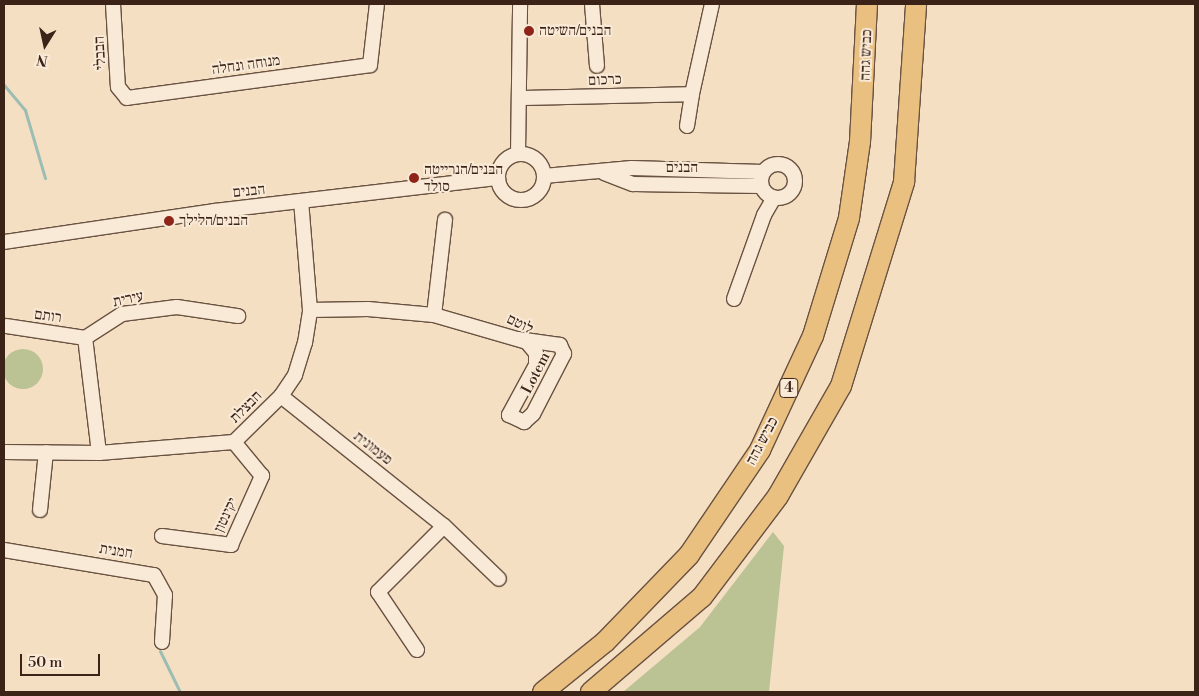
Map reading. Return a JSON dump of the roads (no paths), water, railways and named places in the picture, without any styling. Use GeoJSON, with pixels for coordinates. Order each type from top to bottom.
{"type":"FeatureCollection","features":[{"type":"Feature","properties":{"kind":"highway","name":"כביש גהה"},"geometry":{"type":"LineString","coordinates":[[543,692],[605,642],[689,555],[760,450],[813,336],[849,218],[861,132],[867,4]]}},
{"type":"Feature","properties":{"kind":"highway"},"geometry":{"type":"LineString","coordinates":[[591,692],[702,597],[778,496],[841,386],[904,182],[916,4]]}},
{"type":"Feature","properties":{"kind":"street","name":"הבבלי"},"geometry":{"type":"LineString","coordinates":[[113,4],[118,87],[127,98]]}},
{"type":"Feature","properties":{"kind":"street","name":"מנוחה ונחלה"},"geometry":{"type":"LineString","coordinates":[[127,98],[370,65],[377,4]]}},
{"type":"Feature","properties":{"kind":"street"},"geometry":{"type":"LineString","coordinates":[[518,154],[520,4]]}},
{"type":"Feature","properties":{"kind":"street"},"geometry":{"type":"LineString","coordinates":[[592,4],[597,66]]}},
{"type":"Feature","properties":{"kind":"street"},"geometry":{"type":"LineString","coordinates":[[688,126],[692,94],[712,4]]}},
{"type":"Feature","properties":{"kind":"street","name":"כרכום"},"geometry":{"type":"LineString","coordinates":[[519,98],[692,94]]}},
{"type":"Feature","properties":{"kind":"street"},"geometry":{"type":"LineString","coordinates":[[518,154],[539,162],[544,176],[533,196],[518,199],[504,192],[498,178],[501,165],[518,154]]}},
{"type":"Feature","properties":{"kind":"street"},"geometry":{"type":"LineString","coordinates":[[734,299],[764,215],[774,198],[790,193],[795,182],[792,171],[777,163],[762,179],[774,198]]}},
{"type":"Feature","properties":{"kind":"street","name":"הבנים"},"geometry":{"type":"LineString","coordinates":[[544,176],[604,173],[633,184],[762,179]]}},
{"type":"Feature","properties":{"kind":"street","name":"הבנים"},"geometry":{"type":"LineString","coordinates":[[4,242],[301,201],[498,178]]}},
{"type":"Feature","properties":{"kind":"street","name":"חבצלת"},"geometry":{"type":"LineString","coordinates":[[4,452],[99,452],[234,442],[280,396],[295,375],[310,310],[301,201]]}},
{"type":"Feature","properties":{"kind":"street"},"geometry":{"type":"LineString","coordinates":[[434,315],[445,220]]}},
{"type":"Feature","properties":{"kind":"street","name":"עירית"},"geometry":{"type":"LineString","coordinates":[[85,338],[122,314],[177,307],[238,316]]}},
{"type":"Feature","properties":{"kind":"street","name":"לוטם"},"geometry":{"type":"LineString","coordinates":[[310,310],[368,309],[434,315],[519,339],[536,352],[536,365],[510,408],[509,415],[524,422]]}},
{"type":"Feature","properties":{"kind":"street","name":"רותם"},"geometry":{"type":"LineString","coordinates":[[6,326],[85,338]]}},
{"type":"Feature","properties":{"kind":"street"},"geometry":{"type":"LineString","coordinates":[[85,338],[99,452]]}},
{"type":"Feature","properties":{"kind":"street","name":"Lotem"},"geometry":{"type":"LineString","coordinates":[[519,339],[560,345],[564,354],[533,414],[524,422]]}},
{"type":"Feature","properties":{"kind":"street","name":"פעמונית"},"geometry":{"type":"LineString","coordinates":[[280,396],[444,526],[499,579]]}},
{"type":"Feature","properties":{"kind":"street","name":"יקינטון"},"geometry":{"type":"LineString","coordinates":[[162,536],[231,545],[262,476],[234,442]]}},
{"type":"Feature","properties":{"kind":"street"},"geometry":{"type":"LineString","coordinates":[[40,510],[46,452]]}},
{"type":"Feature","properties":{"kind":"street"},"geometry":{"type":"LineString","coordinates":[[417,650],[378,592],[444,526]]}},
{"type":"Feature","properties":{"kind":"street","name":"חמנית"},"geometry":{"type":"LineString","coordinates":[[4,550],[154,575],[165,595],[162,642]]}},
{"type":"Feature","properties":{"kind":"waterway"},"geometry":{"type":"LineString","coordinates":[[4,85],[25,110],[45,178]]}},
{"type":"Feature","properties":{"kind":"waterway"},"geometry":{"type":"LineString","coordinates":[[160,651],[180,692]]}},
{"type":"Feature","properties":{"kind":"place","name":"הבנים/השיטה"},"geometry":{"type":"Point","coordinates":[529,31]}},
{"type":"Feature","properties":{"kind":"place","name":"הבנים/הנרייטה סולד"},"geometry":{"type":"Point","coordinates":[414,178]}},
{"type":"Feature","properties":{"kind":"place","name":"הבנים/הלילך"},"geometry":{"type":"Point","coordinates":[169,221]}}]}
